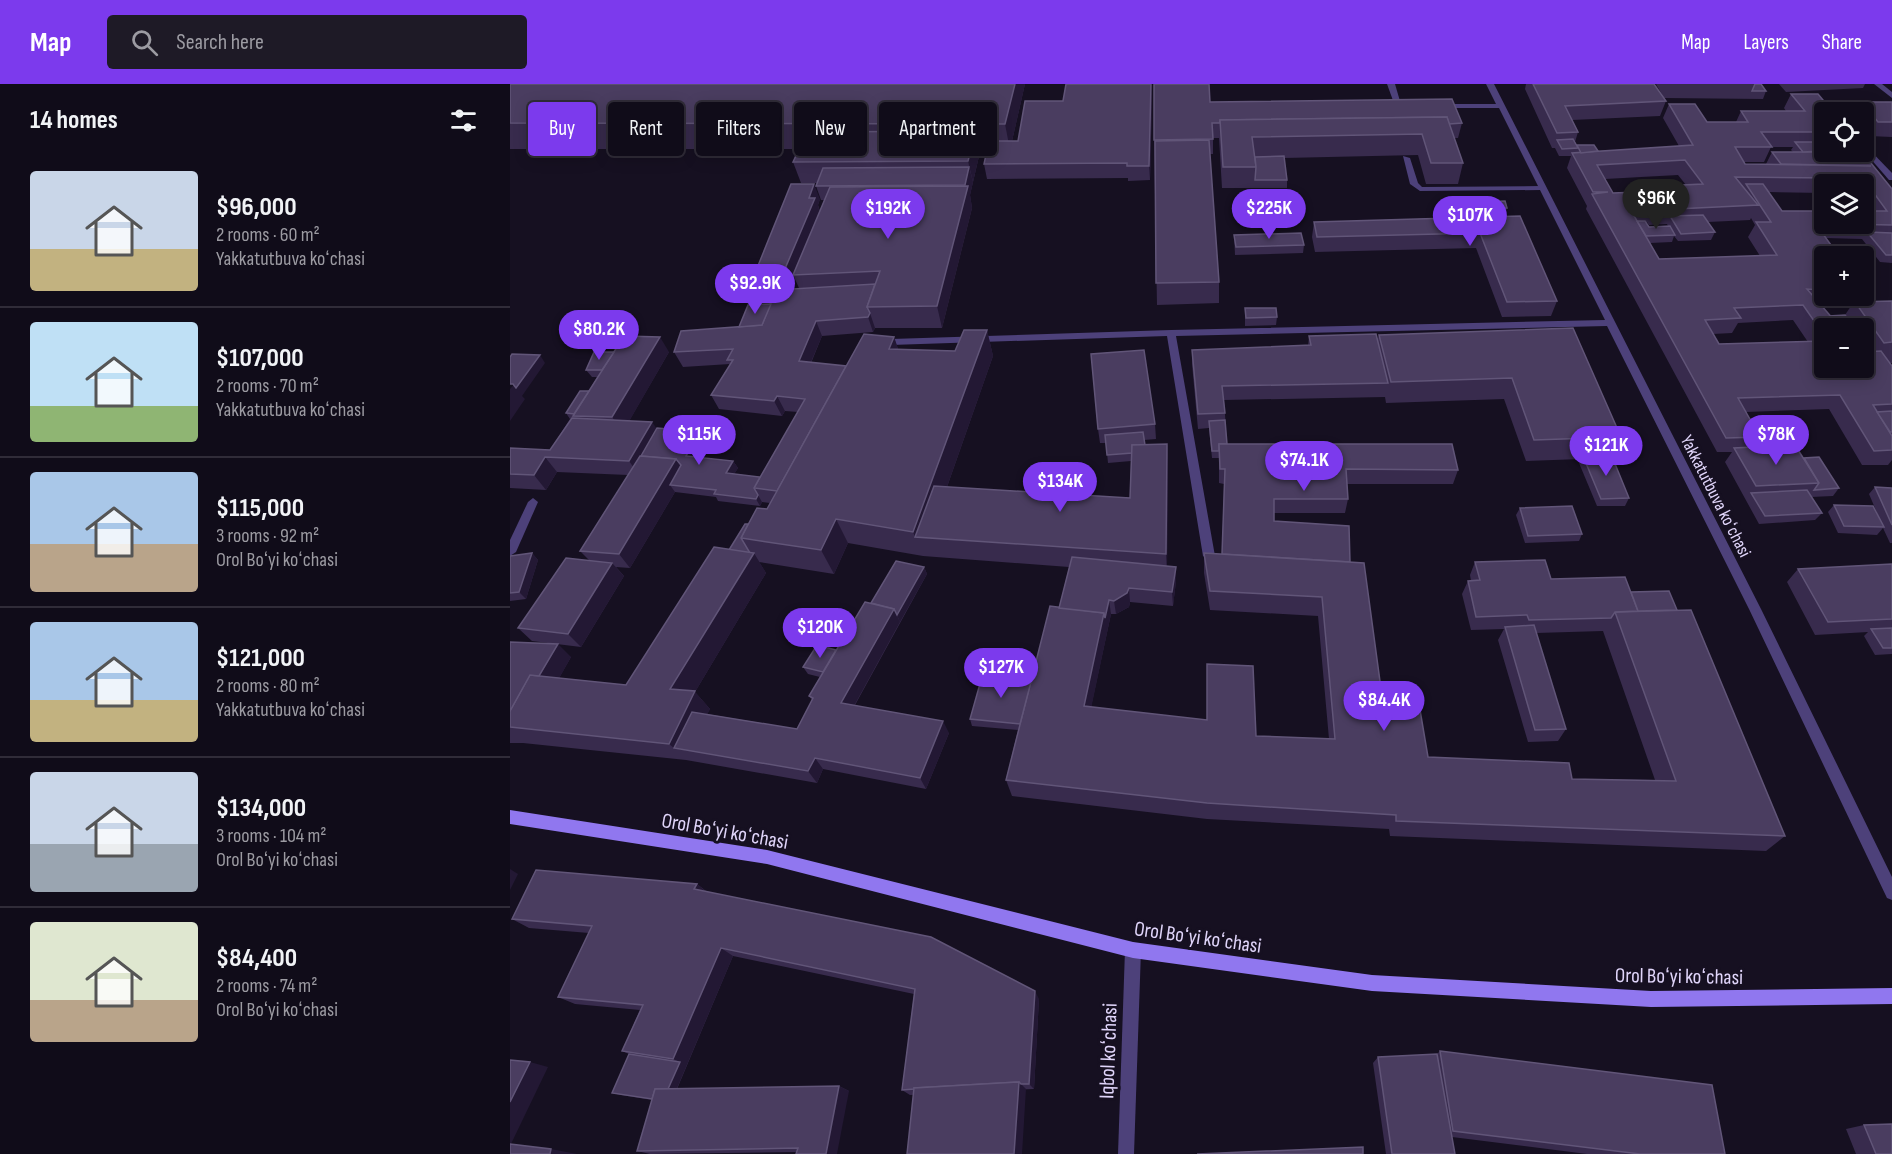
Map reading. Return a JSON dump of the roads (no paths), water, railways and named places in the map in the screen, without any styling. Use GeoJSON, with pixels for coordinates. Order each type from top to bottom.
{"type":"FeatureCollection","features":[{"type":"Feature","properties":{"kind":"street"},"geometry":{"type":"LineString","coordinates":[[1391,84],[1399,106]]}},
{"type":"Feature","properties":{"kind":"street","name":"Yakkatutbuva koʻchasi"},"geometry":{"type":"LineString","coordinates":[[1490,84],[1755,609],[1892,893]]}},
{"type":"Feature","properties":{"kind":"street"},"geometry":{"type":"LineString","coordinates":[[1878,84],[1892,96]]}},
{"type":"Feature","properties":{"kind":"street"},"geometry":{"type":"LineString","coordinates":[[1387,106],[1410,106]]}},
{"type":"Feature","properties":{"kind":"street"},"geometry":{"type":"LineString","coordinates":[[1433,106],[1501,106]]}},
{"type":"Feature","properties":{"kind":"street"},"geometry":{"type":"LineString","coordinates":[[1874,106],[1892,106]]}},
{"type":"Feature","properties":{"kind":"street"},"geometry":{"type":"LineString","coordinates":[[1406,158],[1414,184],[1420,189],[1541,188]]}},
{"type":"Feature","properties":{"kind":"street"},"geometry":{"type":"LineString","coordinates":[[1874,158],[1892,178]]}},
{"type":"Feature","properties":{"kind":"street"},"geometry":{"type":"LineString","coordinates":[[891,342],[1609,323]]}},
{"type":"Feature","properties":{"kind":"street"},"geometry":{"type":"LineString","coordinates":[[1171,333],[1209,556]]}},
{"type":"Feature","properties":{"kind":"street"},"geometry":{"type":"LineString","coordinates":[[510,552],[533,502]]}},
{"type":"Feature","properties":{"kind":"street","name":"Orol Boʻyi koʻchasi"},"geometry":{"type":"LineString","coordinates":[[510,817],[767,857],[1133,950],[1372,983],[1651,999],[1892,996]]}},
{"type":"Feature","properties":{"kind":"street","name":"Iqbol koʻchasi"},"geometry":{"type":"LineString","coordinates":[[1126,1154],[1133,950]]}}]}
